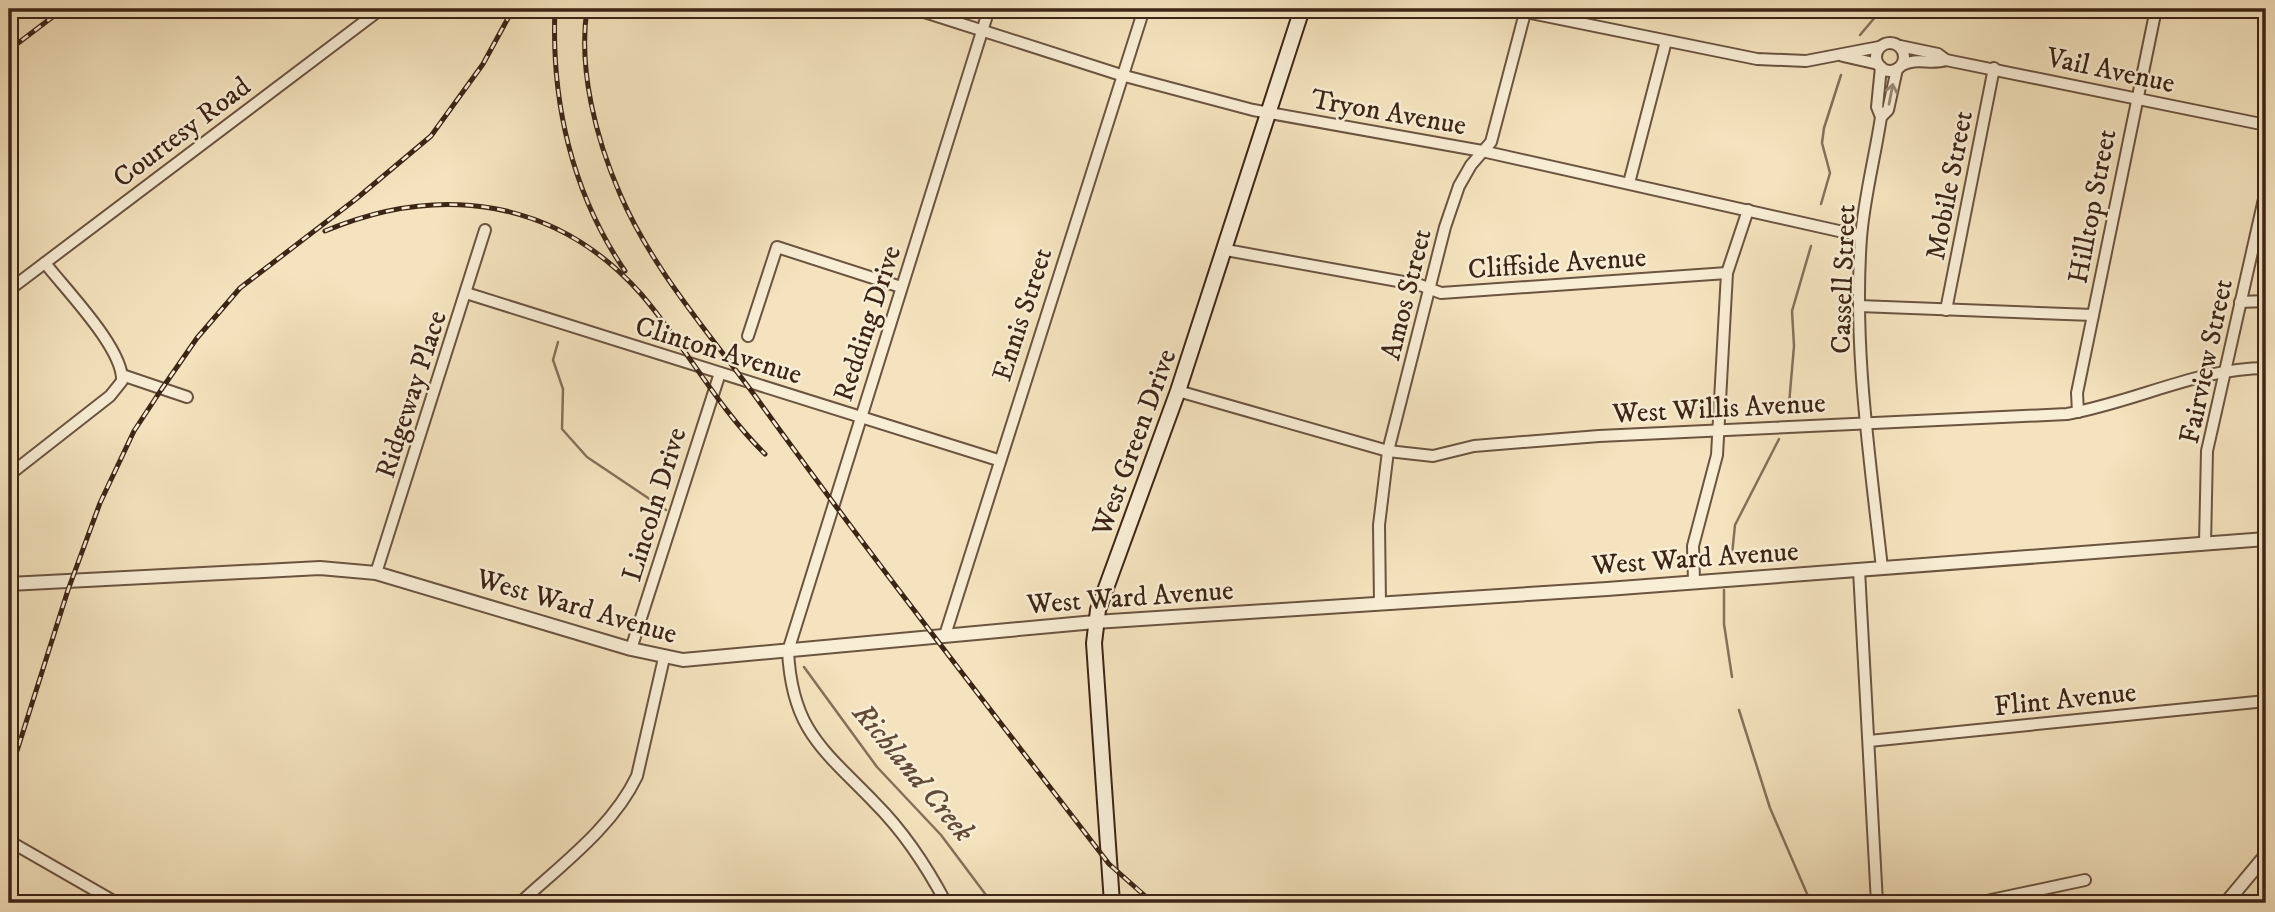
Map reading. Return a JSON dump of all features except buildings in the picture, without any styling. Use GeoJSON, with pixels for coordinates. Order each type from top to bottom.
{"type":"FeatureCollection","features":[{"type":"Feature","properties":{"kind":"main road","name":"West Green Drive"},"geometry":{"type":"LineString","coordinates":[[1112,903],[1094,643],[1095,622],[1226,250],[1303,9]]}},
{"type":"Feature","properties":{"kind":"street","name":"Courtesy Road"},"geometry":{"type":"LineString","coordinates":[[9,290],[381,9]]}},
{"type":"Feature","properties":{"kind":"street","name":"Tryon Avenue"},"geometry":{"type":"LineString","coordinates":[[915,9],[1121,75],[1270,113],[1482,151],[1861,236]]}},
{"type":"Feature","properties":{"kind":"street","name":"Redding Drive"},"geometry":{"type":"LineString","coordinates":[[788,651],[989,9]]}},
{"type":"Feature","properties":{"kind":"street","name":"Ennis Street"},"geometry":{"type":"LineString","coordinates":[[945,635],[998,460],[1144,9]]}},
{"type":"Feature","properties":{"kind":"street"},"geometry":{"type":"LineString","coordinates":[[1511,9],[1757,59],[1806,61],[1843,56],[1889,71],[1899,67],[1904,55],[1900,46],[1891,42],[1879,47],[1850,51],[1843,56]]}},
{"type":"Feature","properties":{"kind":"street","name":"Hilltop Street"},"geometry":{"type":"LineString","coordinates":[[2078,412],[2077,393],[2156,9]]}},
{"type":"Feature","properties":{"kind":"street","name":"Amos Street"},"geometry":{"type":"LineString","coordinates":[[1380,604],[1379,525],[1388,451],[1459,186],[1491,142],[1526,10]]}},
{"type":"Feature","properties":{"kind":"street"},"geometry":{"type":"LineString","coordinates":[[1629,183],[1666,41]]}},
{"type":"Feature","properties":{"kind":"street","name":"Vail Avenue"},"geometry":{"type":"LineString","coordinates":[[1900,46],[1938,54],[1946,60]]}},
{"type":"Feature","properties":{"kind":"street"},"geometry":{"type":"LineString","coordinates":[[1879,47],[1876,55],[1879,66]]}},
{"type":"Feature","properties":{"kind":"street","name":"Vail Avenue"},"geometry":{"type":"LineString","coordinates":[[1899,67],[1917,59],[1937,62],[1946,60],[2266,125]]}},
{"type":"Feature","properties":{"kind":"street","name":"Cassell Street"},"geometry":{"type":"LineString","coordinates":[[1879,66],[1877,107],[1881,117],[1861,236],[1858,306],[1866,423],[1882,568]]}},
{"type":"Feature","properties":{"kind":"street","name":"Cassell Street"},"geometry":{"type":"LineString","coordinates":[[1881,117],[1888,110],[1899,67]]}},
{"type":"Feature","properties":{"kind":"street","name":"Mobile Street"},"geometry":{"type":"LineString","coordinates":[[1946,310],[1994,68]]}},
{"type":"Feature","properties":{"kind":"street","name":"Fairview Street"},"geometry":{"type":"LineString","coordinates":[[2205,544],[2207,451],[2266,190]]}},
{"type":"Feature","properties":{"kind":"street"},"geometry":{"type":"LineString","coordinates":[[1694,582],[1693,545],[1714,475],[1727,273],[1748,211]]}},
{"type":"Feature","properties":{"kind":"street","name":"Ridgeway Place"},"geometry":{"type":"LineString","coordinates":[[376,573],[485,230]]}},
{"type":"Feature","properties":{"kind":"street"},"geometry":{"type":"LineString","coordinates":[[748,336],[777,247],[901,287]]}},
{"type":"Feature","properties":{"kind":"street","name":"Cliffside Avenue"},"geometry":{"type":"LineString","coordinates":[[1226,250],[1430,288],[1441,293],[1727,273]]}},
{"type":"Feature","properties":{"kind":"street"},"geometry":{"type":"LineString","coordinates":[[9,475],[110,396],[118,388],[122,374],[120,365],[94,325],[45,263]]}},
{"type":"Feature","properties":{"kind":"street","name":"Clinton Avenue"},"geometry":{"type":"LineString","coordinates":[[466,293],[998,460]]}},
{"type":"Feature","properties":{"kind":"street"},"geometry":{"type":"LineString","coordinates":[[2240,302],[2266,300]]}},
{"type":"Feature","properties":{"kind":"street"},"geometry":{"type":"LineString","coordinates":[[1858,306],[2093,315]]}},
{"type":"Feature","properties":{"kind":"street","name":"West Willis Avenue"},"geometry":{"type":"LineString","coordinates":[[1178,391],[1388,451],[1433,456],[1474,446],[1514,442],[2078,412],[2226,371],[2266,368]]}},
{"type":"Feature","properties":{"kind":"street","name":"Lincoln Drive"},"geometry":{"type":"LineString","coordinates":[[631,649],[720,373]]}},
{"type":"Feature","properties":{"kind":"street"},"geometry":{"type":"LineString","coordinates":[[122,374],[187,397]]}},
{"type":"Feature","properties":{"kind":"street","name":"West Ward Avenue"},"geometry":{"type":"LineString","coordinates":[[9,584],[320,568],[376,573],[664,659],[683,660],[1095,622],[1694,582],[2266,539]]}},
{"type":"Feature","properties":{"kind":"street"},"geometry":{"type":"LineString","coordinates":[[1859,570],[1877,903]]}},
{"type":"Feature","properties":{"kind":"street"},"geometry":{"type":"LineString","coordinates":[[788,651],[789,673],[800,716],[819,748],[875,803],[911,844],[946,903]]}},
{"type":"Feature","properties":{"kind":"street"},"geometry":{"type":"LineString","coordinates":[[520,903],[583,844],[629,793],[637,776],[664,659]]}},
{"type":"Feature","properties":{"kind":"street","name":"Flint Avenue"},"geometry":{"type":"LineString","coordinates":[[1869,741],[2266,701]]}},
{"type":"Feature","properties":{"kind":"street"},"geometry":{"type":"LineString","coordinates":[[9,841],[117,903]]}},
{"type":"Feature","properties":{"kind":"street"},"geometry":{"type":"LineString","coordinates":[[2227,903],[2266,855]]}},
{"type":"Feature","properties":{"kind":"street"},"geometry":{"type":"LineString","coordinates":[[1977,903],[2085,880]]}},
{"type":"Feature","properties":{"kind":"waterway"},"geometry":{"type":"LineString","coordinates":[[1860,35],[1882,9]]}},
{"type":"Feature","properties":{"kind":"waterway"},"geometry":{"type":"LineString","coordinates":[[1821,204],[1830,173],[1822,143],[1824,128],[1841,75]]}},
{"type":"Feature","properties":{"kind":"waterway"},"geometry":{"type":"LineString","coordinates":[[1789,404],[1794,346],[1792,311],[1811,246]]}},
{"type":"Feature","properties":{"kind":"waterway","name":"Richland Creek"},"geometry":{"type":"LineString","coordinates":[[558,342],[553,360],[563,389],[562,429],[587,457],[666,510]]}},
{"type":"Feature","properties":{"kind":"waterway"},"geometry":{"type":"LineString","coordinates":[[1731,565],[1735,525],[1779,439]]}},
{"type":"Feature","properties":{"kind":"waterway"},"geometry":{"type":"LineString","coordinates":[[1724,590],[1724,624],[1732,677]]}},
{"type":"Feature","properties":{"kind":"waterway","name":"Richland Creek"},"geometry":{"type":"LineString","coordinates":[[804,667],[877,767],[941,835],[992,903]]}},
{"type":"Feature","properties":{"kind":"waterway"},"geometry":{"type":"LineString","coordinates":[[1739,710],[1770,808],[1811,903]]}},
{"type":"Feature","properties":{"kind":"railway"},"geometry":{"type":"LineString","coordinates":[[9,50],[63,9]]}},
{"type":"Feature","properties":{"kind":"railway"},"geometry":{"type":"LineString","coordinates":[[9,776],[68,590],[100,503],[134,431],[197,338],[240,288],[356,199],[431,136],[483,64],[513,9]]}},
{"type":"Feature","properties":{"kind":"railway"},"geometry":{"type":"LineString","coordinates":[[555,9],[557,78],[569,146],[591,210],[625,271]]}},
{"type":"Feature","properties":{"kind":"railway"},"geometry":{"type":"LineString","coordinates":[[587,9],[587,79],[597,127],[611,173],[648,249],[844,517],[1109,864],[1153,903]]}},
{"type":"Feature","properties":{"kind":"railway"},"geometry":{"type":"LineString","coordinates":[[325,231],[368,216],[411,207],[453,205],[494,208],[534,219],[572,237],[608,262],[641,294],[731,416],[765,454]]}}]}
